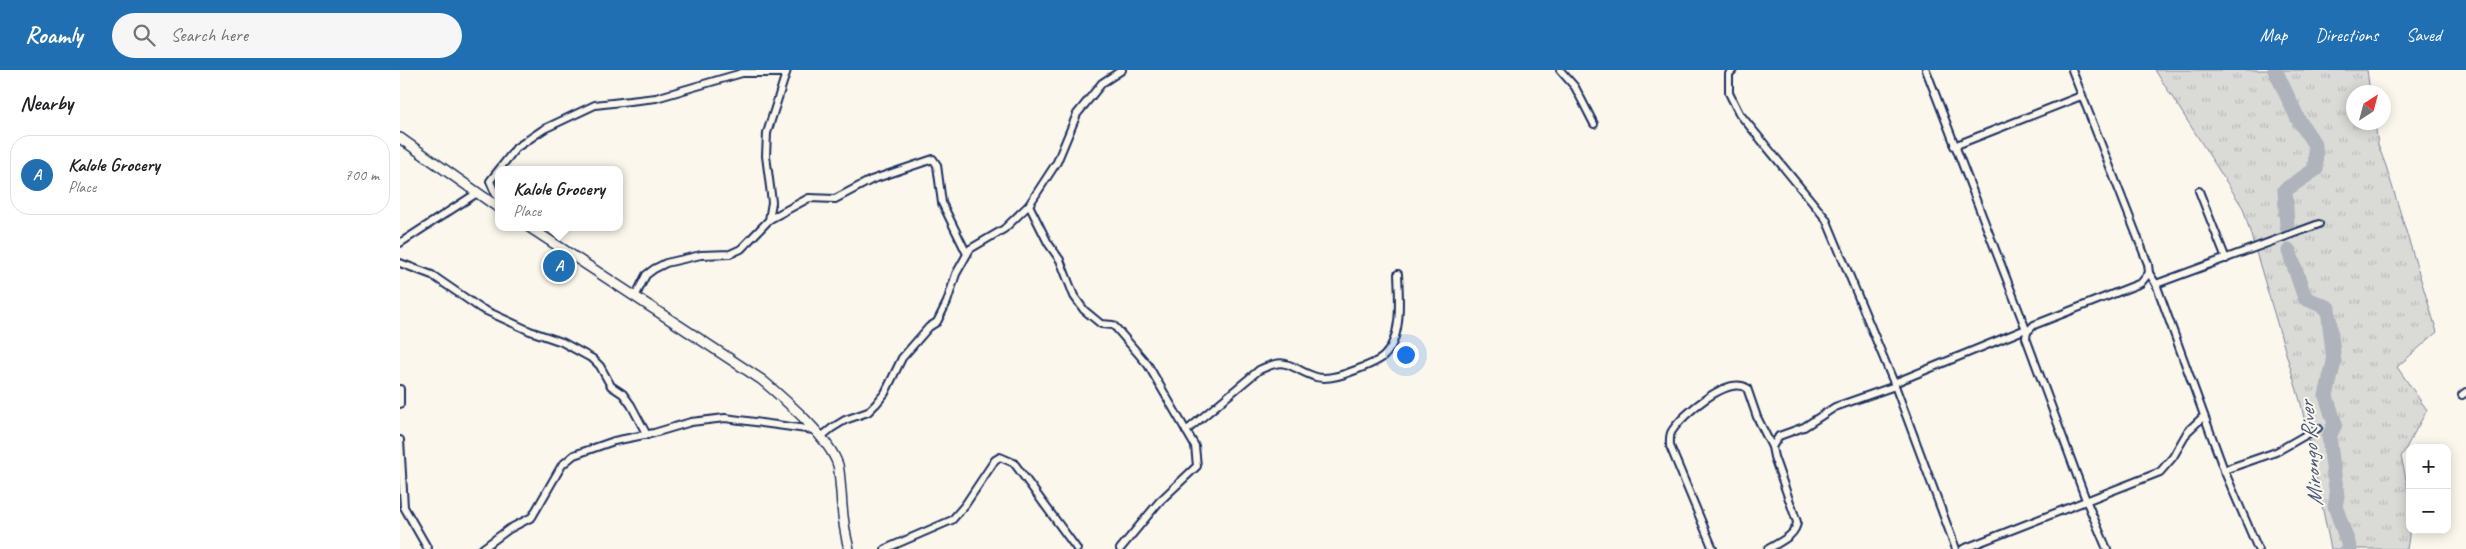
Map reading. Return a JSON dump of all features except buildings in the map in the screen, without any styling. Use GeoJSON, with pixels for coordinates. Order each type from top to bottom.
{"type":"FeatureCollection","features":[{"type":"Feature","properties":{"kind":"street"},"geometry":{"type":"LineString","coordinates":[[482,549],[509,529],[532,516],[562,465],[574,455],[614,441],[647,435],[691,422],[725,418],[818,434],[845,420],[868,412],[885,393],[902,358],[929,327],[936,322],[947,302],[956,274],[970,248],[1004,229],[1029,205],[1056,162],[1077,114],[1102,83],[1122,70]]}},
{"type":"Feature","properties":{"kind":"street"},"geometry":{"type":"LineString","coordinates":[[1560,70],[1575,87],[1594,124]]}},
{"type":"Feature","properties":{"kind":"street"},"geometry":{"type":"LineString","coordinates":[[1926,70],[2026,331],[2029,347],[2086,500],[2107,549]]}},
{"type":"Feature","properties":{"kind":"street"},"geometry":{"type":"LineString","coordinates":[[2072,70],[2148,264],[2149,273],[2156,284],[2224,470],[2258,549]]}},
{"type":"Feature","properties":{"kind":"street"},"geometry":{"type":"LineString","coordinates":[[1730,71],[1729,93],[1739,113],[1826,219],[1895,384],[1956,549]]}},
{"type":"Feature","properties":{"kind":"street"},"geometry":{"type":"LineString","coordinates":[[502,166],[516,148],[544,129],[582,110],[602,103],[656,98],[742,73],[786,72],[767,133],[766,156],[772,202],[769,220]]}},
{"type":"Feature","properties":{"kind":"street"},"geometry":{"type":"LineString","coordinates":[[1954,146],[2081,96]]}},
{"type":"Feature","properties":{"kind":"street"},"geometry":{"type":"LineString","coordinates":[[400,138],[495,205]]}},
{"type":"Feature","properties":{"kind":"street"},"geometry":{"type":"LineString","coordinates":[[635,297],[646,275],[666,263],[701,256],[730,254],[740,249],[769,220],[809,198],[835,199],[870,180],[933,159],[937,165],[942,203],[960,245],[967,254]]}},
{"type":"Feature","properties":{"kind":"street"},"geometry":{"type":"LineString","coordinates":[[495,175],[490,181],[495,193]]}},
{"type":"Feature","properties":{"kind":"street"},"geometry":{"type":"LineString","coordinates":[[2199,191],[2226,259]]}},
{"type":"Feature","properties":{"kind":"street"},"geometry":{"type":"LineString","coordinates":[[400,243],[477,193]]}},
{"type":"Feature","properties":{"kind":"street"},"geometry":{"type":"LineString","coordinates":[[1029,205],[1048,243],[1060,260],[1074,296],[1084,310],[1096,320],[1117,329],[1148,365],[1195,446],[1197,466],[1159,502],[1120,549]]}},
{"type":"Feature","properties":{"kind":"street"},"geometry":{"type":"LineString","coordinates":[[2156,284],[2319,224]]}},
{"type":"Feature","properties":{"kind":"street"},"geometry":{"type":"LineString","coordinates":[[535,231],[762,380],[818,434],[832,451],[838,466],[844,529],[849,549]]}},
{"type":"Feature","properties":{"kind":"street"},"geometry":{"type":"LineString","coordinates":[[400,263],[432,275],[480,308],[530,331],[562,342],[593,359],[600,366],[611,386],[623,394],[631,405],[647,435]]}},
{"type":"Feature","properties":{"kind":"street"},"geometry":{"type":"LineString","coordinates":[[1772,447],[1779,436],[1804,427],[1835,407],[2026,331],[2034,324],[2141,283],[2149,273]]}},
{"type":"Feature","properties":{"kind":"street"},"geometry":{"type":"LineString","coordinates":[[1186,431],[1259,370],[1269,365],[1284,362],[1317,377],[1326,377],[1343,375],[1383,357],[1393,339],[1397,324],[1398,274]]}},
{"type":"Feature","properties":{"kind":"street"},"geometry":{"type":"LineString","coordinates":[[1714,549],[1670,446],[1672,431],[1708,397],[1733,385],[1747,388],[1765,435],[1772,447],[1797,522],[1797,528],[1792,534],[1768,549]]}},
{"type":"Feature","properties":{"kind":"street"},"geometry":{"type":"LineString","coordinates":[[400,389],[400,404]]}},
{"type":"Feature","properties":{"kind":"street"},"geometry":{"type":"LineString","coordinates":[[1963,549],[2160,472],[2173,457],[2188,431],[2204,416]]}},
{"type":"Feature","properties":{"kind":"street"},"geometry":{"type":"LineString","coordinates":[[2224,470],[2276,452],[2318,428]]}},
{"type":"Feature","properties":{"kind":"street"},"geometry":{"type":"LineString","coordinates":[[400,440],[404,506],[428,549]]}},
{"type":"Feature","properties":{"kind":"street"},"geometry":{"type":"LineString","coordinates":[[885,549],[952,520],[965,505],[995,460],[1000,457],[1014,463],[1077,549]]}},
{"type":"Feature","properties":{"kind":"green space"},"geometry":{"type":"Polygon","coordinates":[[[2155,70],[2367,70],[2369,85],[2346,85],[2346,130],[2376,130],[2378,145],[2437,332],[2397,367],[2427,410],[2408,444],[2406,444],[2401,457],[2406,480],[2406,534],[2409,534],[2407,549],[2331,549],[2301,404],[2243,208],[2155,70]]]}},
{"type":"Feature","properties":{"kind":"waterway","name":"Mirongo River"},"geometry":{"type":"LineString","coordinates":[[2275,70],[2298,119],[2315,145],[2316,169],[2285,190],[2287,227]]}},
{"type":"Feature","properties":{"kind":"waterway","name":"Mirongo River"},"geometry":{"type":"LineString","coordinates":[[2289,251],[2305,298],[2328,308],[2334,362],[2326,396],[2335,424],[2329,437],[2337,496],[2335,506],[2350,549]]}},
{"type":"Feature","properties":{"kind":"place","name":"Kalole Grocery"},"geometry":{"type":"Point","coordinates":[559,266]}}]}
